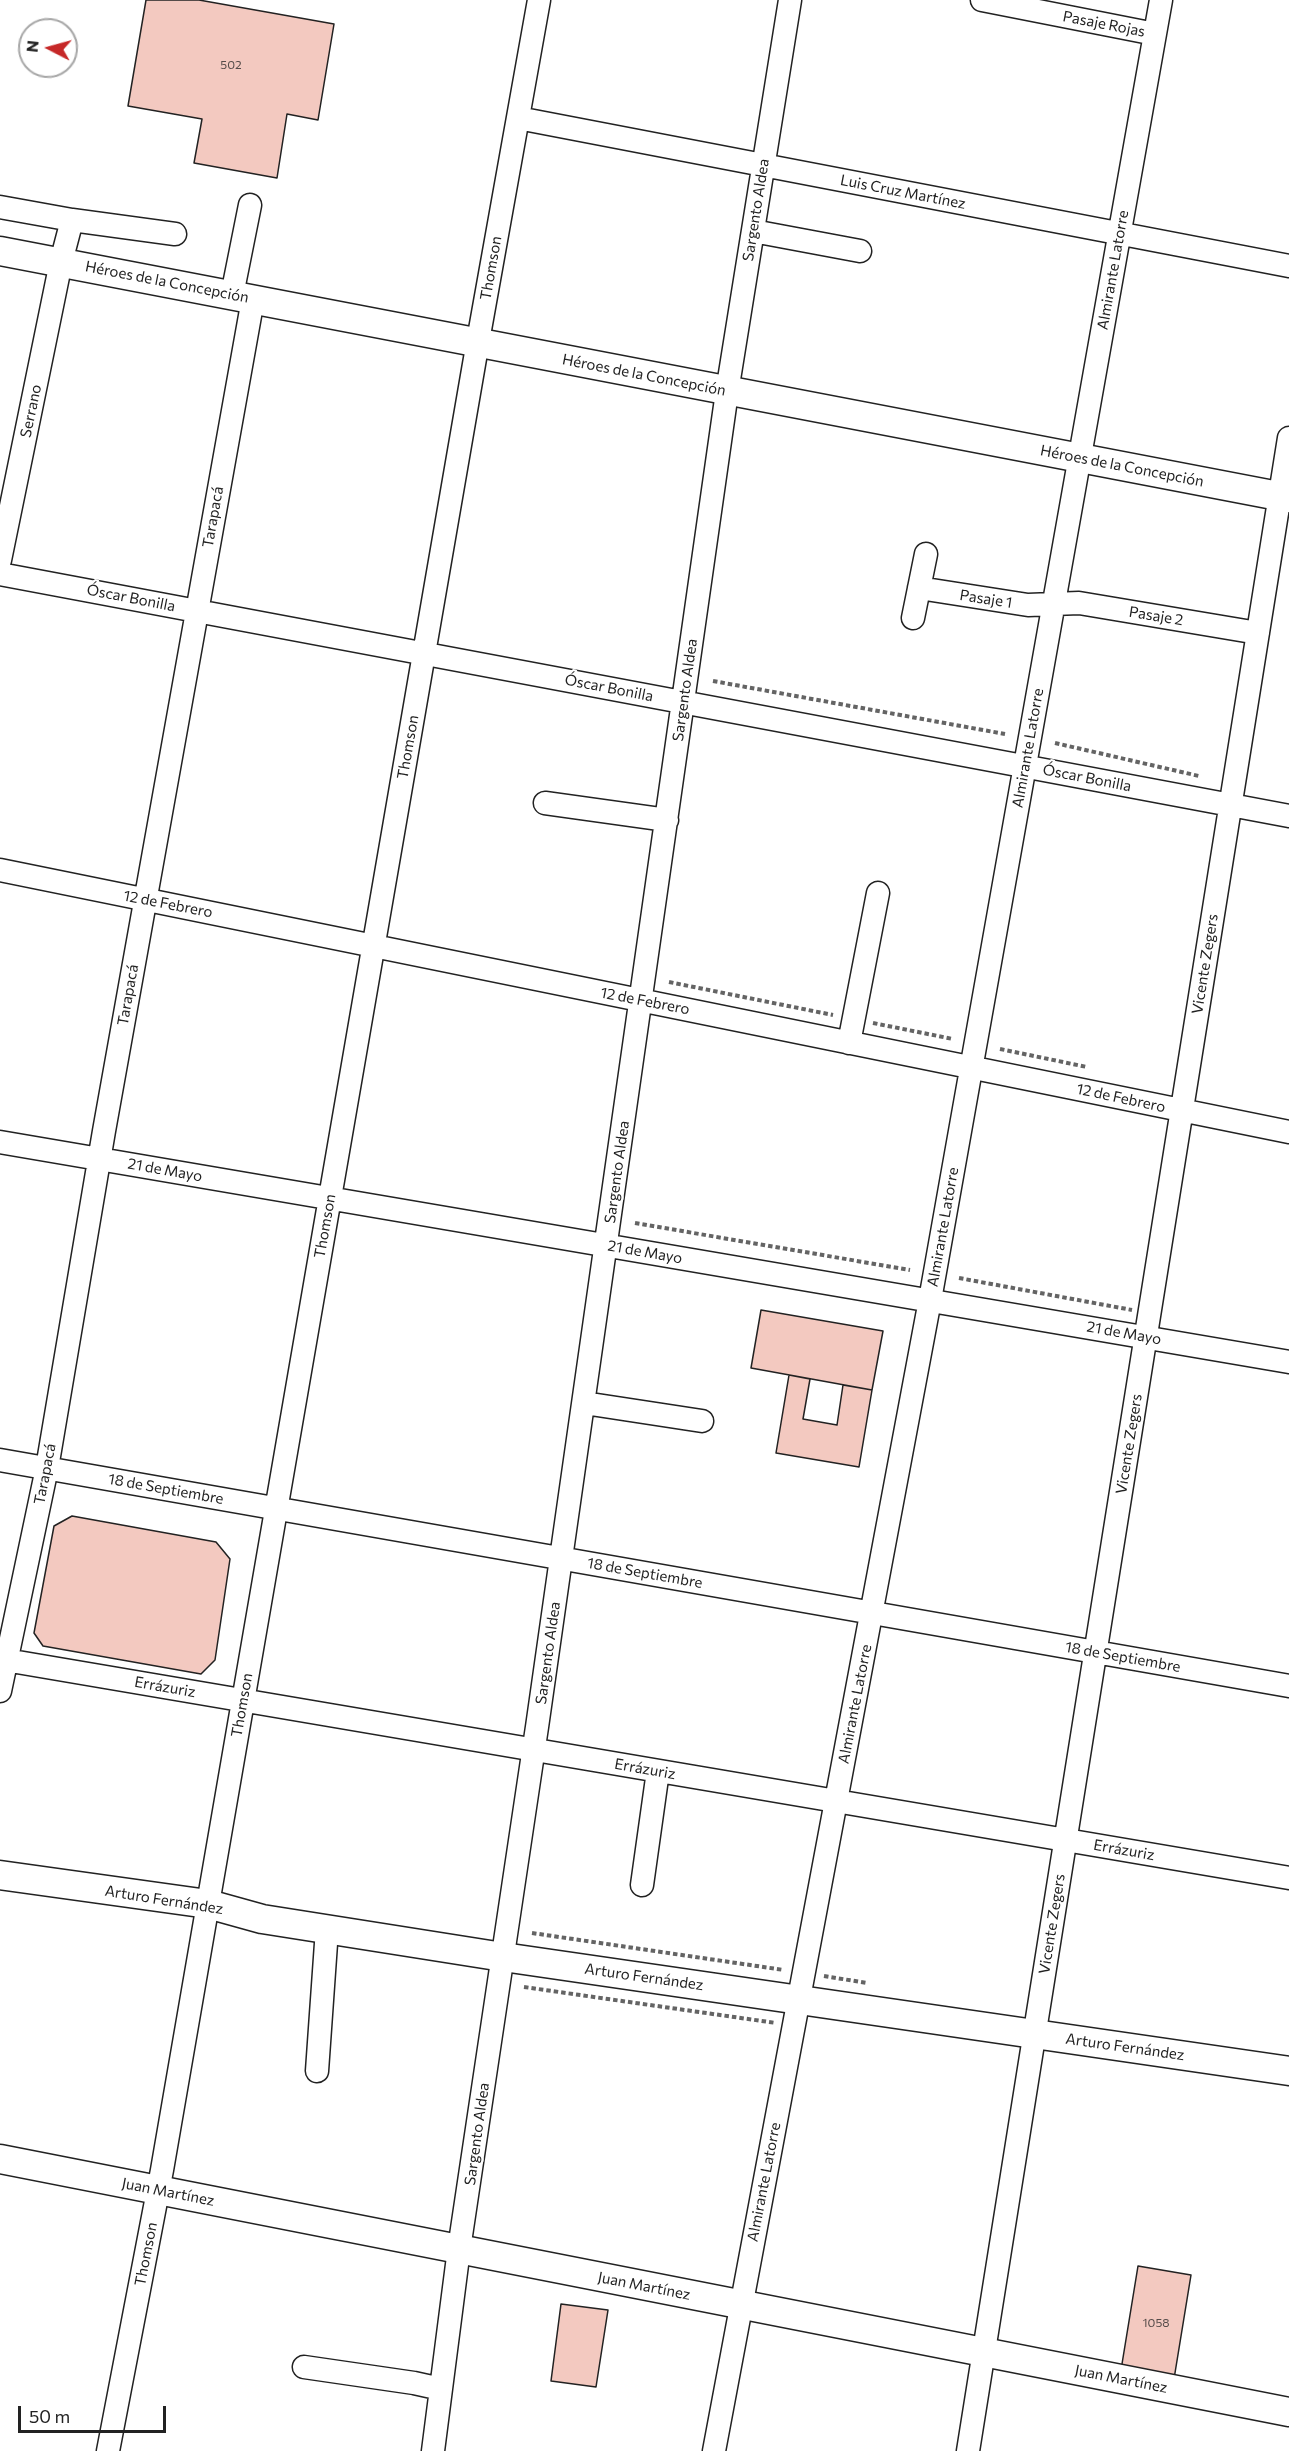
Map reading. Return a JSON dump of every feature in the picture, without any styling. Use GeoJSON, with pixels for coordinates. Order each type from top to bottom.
{"type":"FeatureCollection","features":[{"type":"Feature","properties":{"kind":"main road","name":"Héroes de la Concepción"},"geometry":{"type":"LineString","coordinates":[[0,251],[1284,497]]}},
{"type":"Feature","properties":{"kind":"main road","name":"Arturo Fernández"},"geometry":{"type":"LineString","coordinates":[[0,1875],[208,1904],[262,1919],[503,1957],[1289,2071]]}},
{"type":"Feature","properties":{"kind":"main road","name":"Juan Martínez"},"geometry":{"type":"LineString","coordinates":[[0,2159],[1289,2412]]}},
{"type":"Feature","properties":{"kind":"street","name":"Thomson"},"geometry":{"type":"LineString","coordinates":[[108,2451],[158,2190],[539,0]]}},
{"type":"Feature","properties":{"kind":"street","name":"Sargento Aldea"},"geometry":{"type":"LineString","coordinates":[[433,2451],[459,2249],[534,1750],[728,392],[790,0]]}},
{"type":"Feature","properties":{"kind":"street","name":"Pasaje Rojas"},"geometry":{"type":"LineString","coordinates":[[982,0],[1155,34]]}},
{"type":"Feature","properties":{"kind":"street","name":"Almirante Latorre"},"geometry":{"type":"LineString","coordinates":[[714,2451],[930,1300],[1161,0]]}},
{"type":"Feature","properties":{"kind":"street","name":"Luis Cruz Martínez"},"geometry":{"type":"LineString","coordinates":[[518,118],[1289,266]]}},
{"type":"Feature","properties":{"kind":"street","name":"Tarapacá"},"geometry":{"type":"LineString","coordinates":[[0,1692],[3,1660],[47,1468],[196,610],[242,297],[249,205]]}},
{"type":"Feature","properties":{"kind":"street"},"geometry":{"type":"LineString","coordinates":[[0,207],[72,220],[175,234]]}},
{"type":"Feature","properties":{"kind":"street","name":"Serrano"},"geometry":{"type":"LineString","coordinates":[[0,560],[61,262],[72,220]]}},
{"type":"Feature","properties":{"kind":"street"},"geometry":{"type":"LineString","coordinates":[[753,231],[860,250]]}},
{"type":"Feature","properties":{"kind":"street","name":"Vicente Zegers"},"geometry":{"type":"LineString","coordinates":[[968,2451],[1230,805],[1258,633],[1284,497],[1289,438]]}},
{"type":"Feature","properties":{"kind":"street"},"geometry":{"type":"LineString","coordinates":[[914,618],[926,554]]}},
{"type":"Feature","properties":{"kind":"street","name":"Óscar Bonilla"},"geometry":{"type":"LineString","coordinates":[[0,574],[1289,816]]}},
{"type":"Feature","properties":{"kind":"street","name":"Pasaje 1"},"geometry":{"type":"LineString","coordinates":[[919,588],[1028,606],[1054,604]]}},
{"type":"Feature","properties":{"kind":"street","name":"Pasaje 2"},"geometry":{"type":"LineString","coordinates":[[1054,604],[1079,603],[1258,633]]}},
{"type":"Feature","properties":{"kind":"street"},"geometry":{"type":"LineString","coordinates":[[545,803],[667,820]]}},
{"type":"Feature","properties":{"kind":"street","name":"12 de Febrero"},"geometry":{"type":"LineString","coordinates":[[0,870],[1289,1132]]}},
{"type":"Feature","properties":{"kind":"street"},"geometry":{"type":"LineString","coordinates":[[849,1043],[878,893]]}},
{"type":"Feature","properties":{"kind":"street","name":"21 de Mayo"},"geometry":{"type":"LineString","coordinates":[[0,1142],[1289,1362]]}},
{"type":"Feature","properties":{"kind":"street"},"geometry":{"type":"LineString","coordinates":[[584,1403],[702,1421]]}},
{"type":"Feature","properties":{"kind":"street","name":"18 de Septiembre"},"geometry":{"type":"LineString","coordinates":[[0,1460],[1289,1686]]}},
{"type":"Feature","properties":{"kind":"street","name":"Errázuriz"},"geometry":{"type":"LineString","coordinates":[[3,1660],[1289,1878]]}},
{"type":"Feature","properties":{"kind":"street"},"geometry":{"type":"LineString","coordinates":[[642,1885],[658,1771]]}},
{"type":"Feature","properties":{"kind":"street"},"geometry":{"type":"LineString","coordinates":[[317,2071],[327,1929]]}},
{"type":"Feature","properties":{"kind":"street"},"geometry":{"type":"LineString","coordinates":[[304,2367],[441,2389]]}},
{"type":"Feature","properties":{"kind":"path"},"geometry":{"type":"LineString","coordinates":[[713,681],[1005,734]]}},
{"type":"Feature","properties":{"kind":"path"},"geometry":{"type":"LineString","coordinates":[[1054,743],[1200,776]]}},
{"type":"Feature","properties":{"kind":"path"},"geometry":{"type":"LineString","coordinates":[[669,982],[952,1040]]}},
{"type":"Feature","properties":{"kind":"path"},"geometry":{"type":"LineString","coordinates":[[1000,1049],[1093,1069]]}},
{"type":"Feature","properties":{"kind":"path"},"geometry":{"type":"LineString","coordinates":[[634,1222],[910,1270]]}},
{"type":"Feature","properties":{"kind":"path"},"geometry":{"type":"LineString","coordinates":[[959,1278],[1149,1314]]}},
{"type":"Feature","properties":{"kind":"path"},"geometry":{"type":"LineString","coordinates":[[532,1933],[799,2000]]}},
{"type":"Feature","properties":{"kind":"path"},"geometry":{"type":"LineString","coordinates":[[524,1987],[799,2000],[877,1985]]}},
{"type":"Feature","properties":{"kind":"building"},"geometry":{"type":"Polygon","coordinates":[[[146,0],[199,0],[334,24],[318,120],[287,114],[277,178],[194,163],[202,119],[128,106],[146,0]]]}},
{"type":"Feature","properties":{"kind":"building"},"geometry":{"type":"Polygon","coordinates":[[[761,1310],[883,1331],[872,1390],[751,1368],[761,1310]]]}},
{"type":"Feature","properties":{"kind":"building"},"geometry":{"type":"Polygon","coordinates":[[[789,1375],[810,1379],[803,1419],[837,1425],[843,1385],[872,1390],[859,1467],[776,1453],[789,1375]]]}},
{"type":"Feature","properties":{"kind":"building"},"geometry":{"type":"Polygon","coordinates":[[[72,1516],[216,1542],[230,1559],[215,1660],[201,1674],[43,1646],[34,1633],[54,1526],[72,1516]]]}},
{"type":"Feature","properties":{"kind":"building"},"geometry":{"type":"Polygon","coordinates":[[[1138,2266],[1191,2275],[1174,2379],[1121,2370],[1138,2266]]]}},
{"type":"Feature","properties":{"kind":"building"},"geometry":{"type":"Polygon","coordinates":[[[561,2304],[608,2310],[596,2387],[551,2381],[561,2304]]]}}]}
